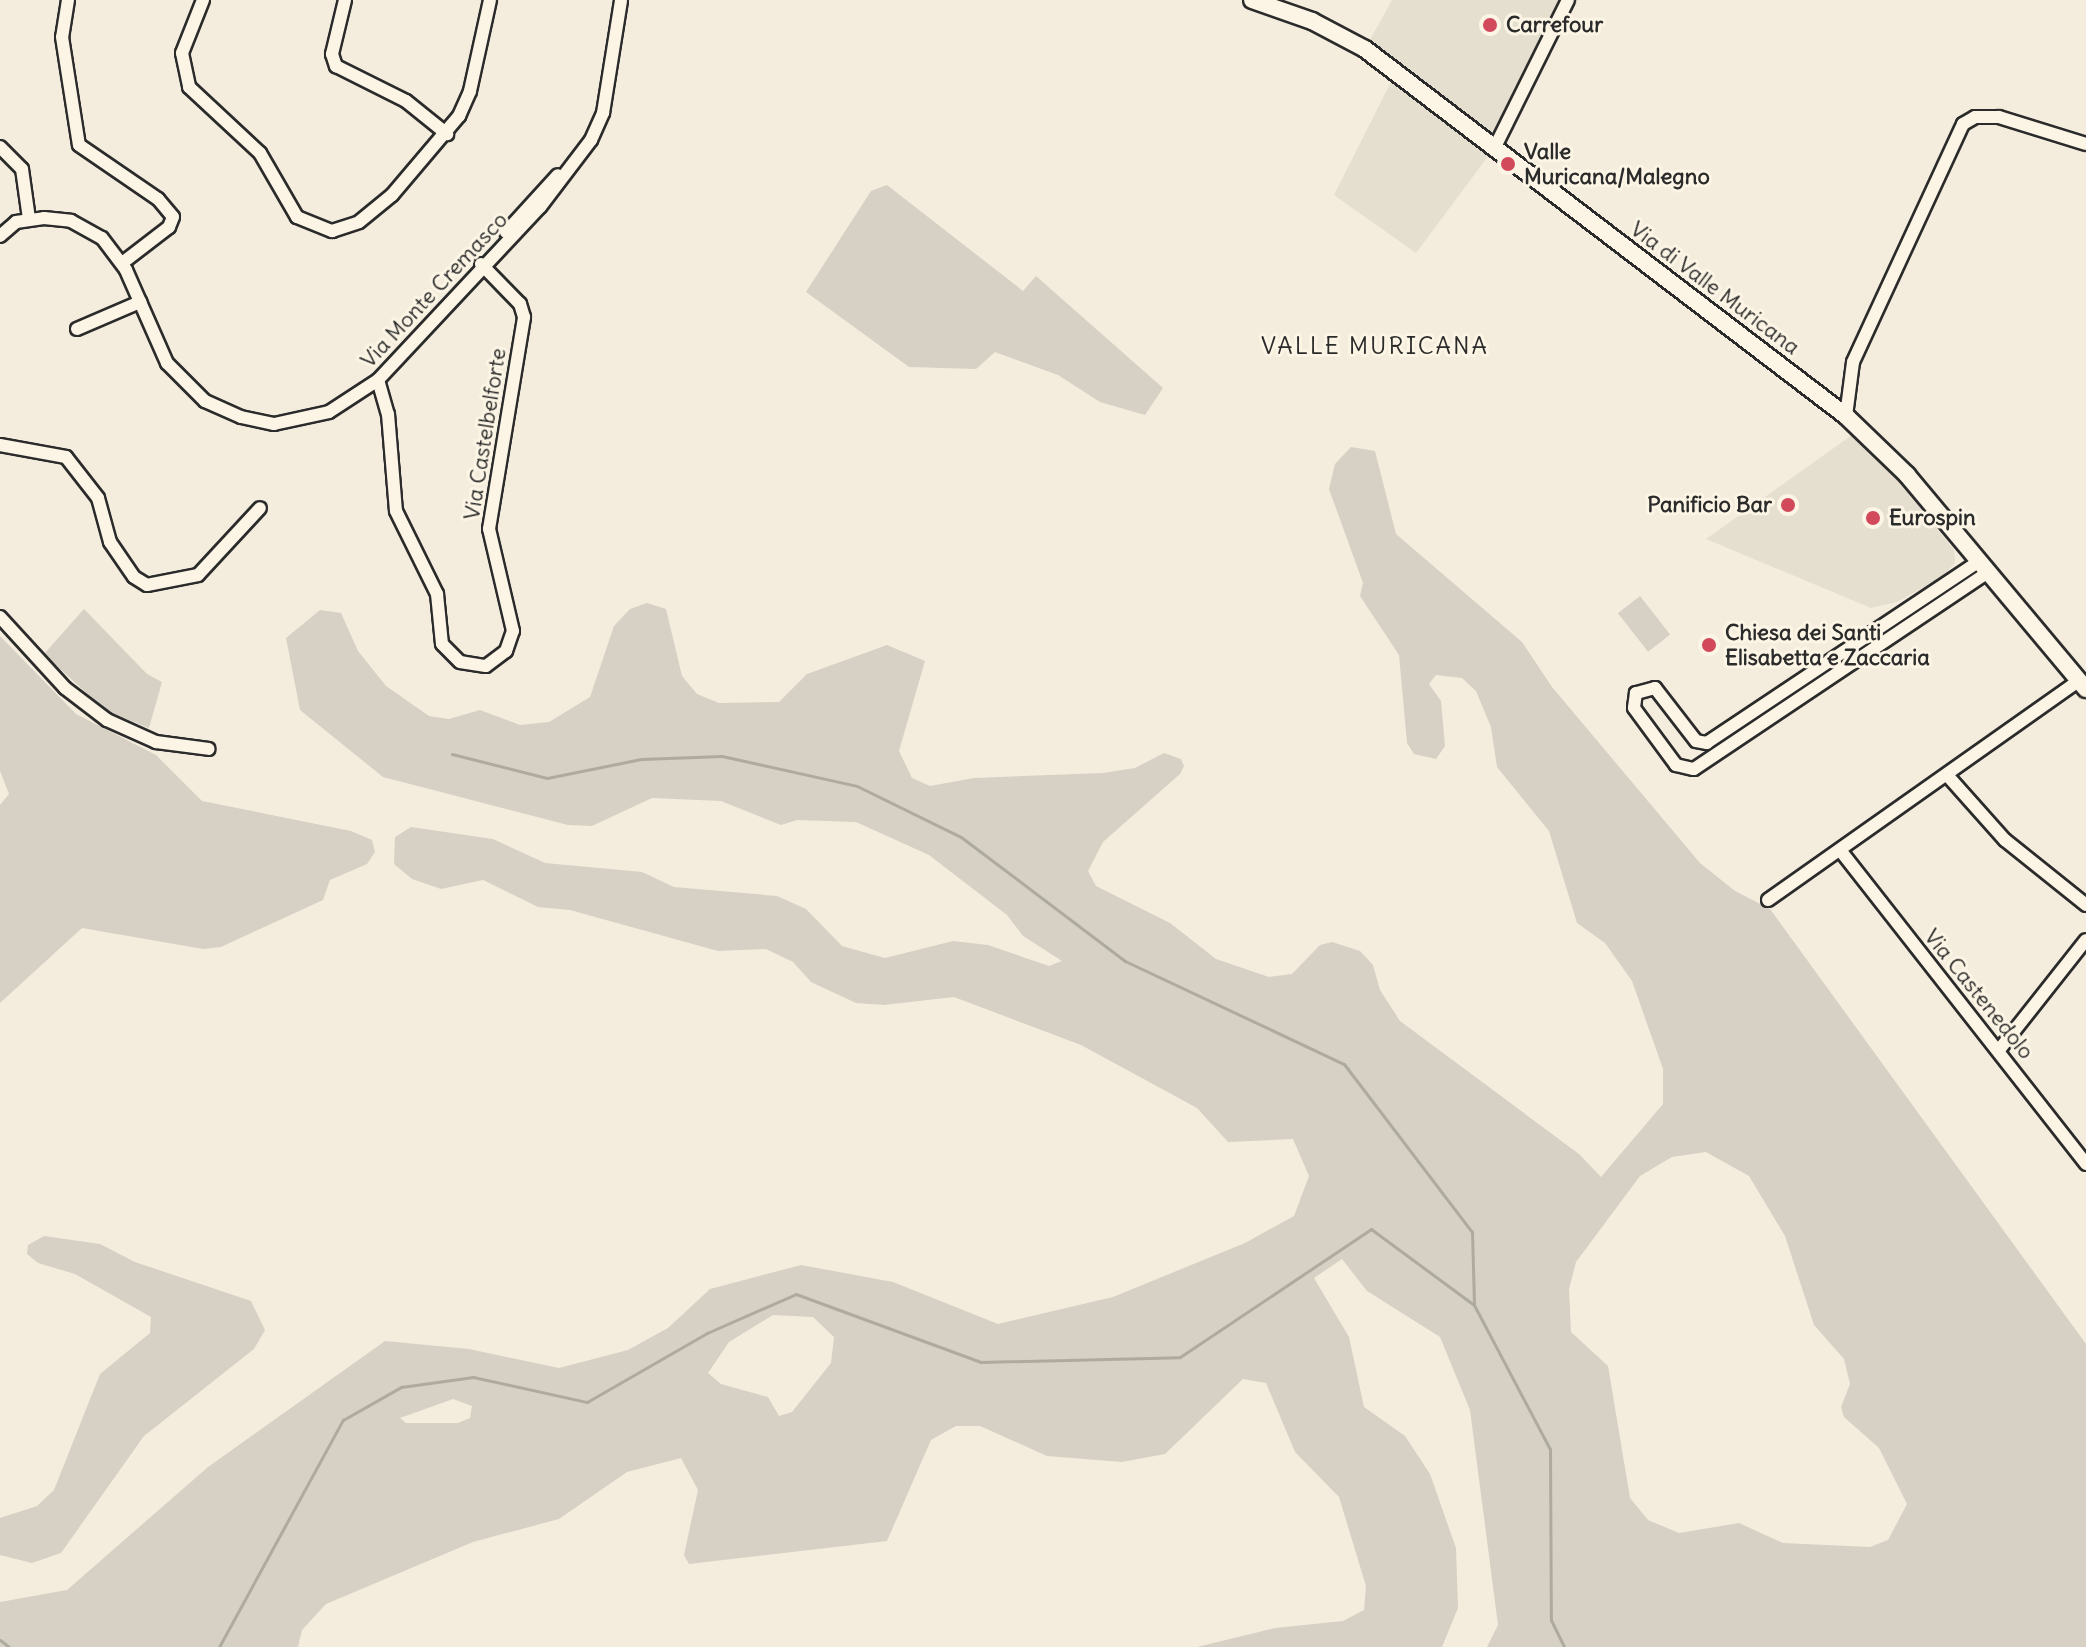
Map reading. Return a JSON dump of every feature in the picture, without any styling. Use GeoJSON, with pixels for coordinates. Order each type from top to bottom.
{"type":"FeatureCollection","features":[{"type":"Feature","properties":{"kind":"street"},"geometry":{"type":"LineString","coordinates":[[68,0],[62,37],[79,145],[158,199],[173,217],[169,227],[122,263]]}},
{"type":"Feature","properties":{"kind":"street"},"geometry":{"type":"LineString","coordinates":[[203,0],[182,53],[186,82],[260,153],[287,205],[309,226],[336,231],[359,222],[402,186],[447,134],[470,91],[490,0]]}},
{"type":"Feature","properties":{"kind":"street"},"geometry":{"type":"LineString","coordinates":[[345,0],[332,54],[335,65],[406,101],[447,134]]}},
{"type":"Feature","properties":{"kind":"street","name":"Via Monte Cremasco"},"geometry":{"type":"LineString","coordinates":[[29,219],[82,225],[102,238],[122,263],[175,374],[194,394],[241,417],[274,424],[304,421],[345,404],[378,380],[481,264],[531,198],[573,163],[603,113],[621,0]]}},
{"type":"Feature","properties":{"kind":"street","name":"Via di Valle Muricana"},"geometry":{"type":"LineString","coordinates":[[1252,0],[1312,21],[1365,49],[1846,416],[1907,475],[2082,685]]}},
{"type":"Feature","properties":{"kind":"street"},"geometry":{"type":"LineString","coordinates":[[1495,147],[1568,0]]}},
{"type":"Feature","properties":{"kind":"street"},"geometry":{"type":"LineString","coordinates":[[1846,416],[1853,362],[1963,124],[1975,117],[1999,117],[2086,144]]}},
{"type":"Feature","properties":{"kind":"street"},"geometry":{"type":"LineString","coordinates":[[0,147],[22,169],[29,219],[0,236]]}},
{"type":"Feature","properties":{"kind":"street","name":"Via Castelbelforte"},"geometry":{"type":"LineString","coordinates":[[378,380],[388,414],[396,511],[436,591],[442,644],[460,662],[486,666],[506,651],[513,631],[489,529],[524,317],[520,304],[481,264]]}},
{"type":"Feature","properties":{"kind":"street"},"geometry":{"type":"LineString","coordinates":[[77,329],[140,302]]}},
{"type":"Feature","properties":{"kind":"street"},"geometry":{"type":"LineString","coordinates":[[0,445],[66,457],[98,498],[110,542],[134,577],[147,585],[198,575],[260,508]]}},
{"type":"Feature","properties":{"kind":"street"},"geometry":{"type":"LineString","coordinates":[[1983,568],[1694,769],[1676,765],[1634,708],[1636,693],[1655,688],[1696,741],[1707,743],[1983,568]]}},
{"type":"Feature","properties":{"kind":"street"},"geometry":{"type":"LineString","coordinates":[[0,617],[65,688],[107,720],[156,742],[209,749]]}},
{"type":"Feature","properties":{"kind":"street"},"geometry":{"type":"LineString","coordinates":[[1768,900],[2082,685]]}},
{"type":"Feature","properties":{"kind":"street"},"geometry":{"type":"LineString","coordinates":[[1947,775],[2005,840],[2086,905]]}},
{"type":"Feature","properties":{"kind":"street","name":"Via Castenedolo"},"geometry":{"type":"LineString","coordinates":[[1840,850],[2086,1164]]}},
{"type":"Feature","properties":{"kind":"street"},"geometry":{"type":"LineString","coordinates":[[1999,1050],[2086,940]]}},
{"type":"Feature","properties":{"kind":"shaded area"},"geometry":{"type":"Polygon","coordinates":[[[1392,0],[1568,0],[1495,147],[1416,253],[1334,195],[1396,72],[1365,49],[1392,0]]]}},
{"type":"Feature","properties":{"kind":"shaded area"},"geometry":{"type":"Polygon","coordinates":[[[887,185],[1023,291],[1036,276],[1163,388],[1145,415],[1100,402],[1058,375],[995,352],[976,369],[909,367],[806,292],[871,191],[887,185]]]}},
{"type":"Feature","properties":{"kind":"shaded area"},"geometry":{"type":"Polygon","coordinates":[[[1852,435],[1892,473],[1954,550],[1955,563],[1942,577],[1897,602],[1871,608],[1706,539],[1852,435]]]}},
{"type":"Feature","properties":{"kind":"shaded area"},"geometry":{"type":"Polygon","coordinates":[[[1351,447],[1375,451],[1396,534],[1522,642],[1552,687],[1700,863],[1735,891],[1770,909],[2086,1344],[2086,1647],[1487,1647],[1498,1625],[1470,1410],[1440,1337],[1367,1291],[1342,1259],[1314,1278],[1349,1337],[1364,1407],[1405,1436],[1430,1474],[1456,1548],[1458,1608],[1442,1647],[1197,1647],[1275,1628],[1343,1621],[1364,1610],[1366,1586],[1339,1497],[1295,1452],[1266,1383],[1243,1379],[1165,1454],[1122,1462],[1047,1456],[980,1426],[956,1426],[931,1440],[887,1541],[689,1564],[684,1555],[698,1490],[681,1458],[627,1472],[559,1519],[473,1542],[326,1604],[302,1630],[298,1647],[0,1647],[0,1602],[67,1590],[208,1467],[385,1341],[469,1349],[559,1368],[628,1350],[668,1328],[710,1289],[801,1265],[893,1282],[998,1324],[1113,1297],[1245,1243],[1294,1216],[1309,1176],[1293,1139],[1228,1142],[1197,1108],[1081,1045],[954,997],[884,1005],[856,1003],[811,982],[793,962],[766,949],[718,951],[570,910],[538,907],[483,880],[441,889],[412,879],[394,864],[395,837],[411,827],[493,839],[545,863],[642,872],[674,887],[777,896],[806,909],[842,946],[885,958],[953,941],[988,945],[1049,966],[1062,961],[1023,936],[1007,915],[929,855],[856,822],[797,820],[781,825],[721,801],[652,798],[592,826],[568,825],[383,777],[300,710],[286,638],[320,610],[341,613],[358,651],[386,686],[429,716],[449,719],[480,710],[520,725],[549,722],[590,697],[614,626],[630,609],[647,603],[666,609],[682,676],[697,694],[719,703],[779,702],[807,674],[887,645],[925,661],[899,751],[912,778],[930,786],[974,778],[1103,773],[1135,768],[1164,753],[1181,759],[1184,766],[1180,774],[1103,842],[1088,871],[1096,886],[1170,923],[1216,959],[1269,977],[1292,974],[1320,945],[1332,942],[1360,951],[1373,965],[1380,990],[1400,1021],[1579,1154],[1601,1177],[1663,1104],[1663,1069],[1632,981],[1605,943],[1577,923],[1549,831],[1497,767],[1491,727],[1476,691],[1462,678],[1436,675],[1429,684],[1441,701],[1445,746],[1436,759],[1414,754],[1407,743],[1399,655],[1360,596],[1363,583],[1329,489],[1335,464],[1351,447]],[[1706,1152],[1672,1157],[1640,1176],[1576,1262],[1569,1289],[1571,1332],[1608,1366],[1630,1498],[1648,1520],[1679,1533],[1739,1523],[1783,1543],[1870,1547],[1888,1540],[1907,1504],[1879,1448],[1844,1417],[1841,1407],[1850,1384],[1844,1359],[1814,1325],[1785,1236],[1749,1176],[1706,1152]],[[773,1315],[729,1342],[708,1373],[721,1384],[768,1397],[779,1416],[792,1412],[831,1363],[834,1337],[813,1317],[773,1315]],[[453,1399],[400,1418],[406,1423],[458,1423],[470,1418],[472,1406],[453,1399]]]}},
{"type":"Feature","properties":{"kind":"shaded area"},"geometry":{"type":"Polygon","coordinates":[[[1640,596],[1670,635],[1648,652],[1618,613],[1640,596]]]}},
{"type":"Feature","properties":{"kind":"shaded area"},"geometry":{"type":"Polygon","coordinates":[[[84,609],[147,674],[162,682],[149,728],[106,711],[44,654],[84,609]]]}},
{"type":"Feature","properties":{"kind":"shaded area"},"geometry":{"type":"Polygon","coordinates":[[[0,636],[76,714],[156,755],[202,801],[351,831],[372,840],[375,852],[367,864],[330,880],[323,900],[221,947],[203,949],[82,928],[0,1003],[0,805],[9,794],[0,771],[0,636]]]}},
{"type":"Feature","properties":{"kind":"shaded area"},"geometry":{"type":"Polygon","coordinates":[[[44,1236],[100,1244],[135,1262],[251,1301],[265,1330],[254,1349],[144,1436],[61,1553],[32,1563],[0,1555],[0,1518],[37,1506],[54,1490],[100,1374],[150,1333],[151,1317],[75,1274],[38,1263],[27,1254],[28,1245],[44,1236]]]}},
{"type":"Feature","properties":{"kind":"waterway"},"geometry":{"type":"LineString","coordinates":[[452,754],[547,778],[641,759],[722,756],[857,786],[961,837],[1125,961],[1344,1064],[1472,1232],[1474,1304]]}},
{"type":"Feature","properties":{"kind":"waterway"},"geometry":{"type":"LineString","coordinates":[[219,1647],[343,1420],[401,1387],[473,1377],[587,1402],[707,1333],[796,1294],[981,1362],[1180,1357],[1371,1229],[1474,1305],[1550,1449],[1551,1620],[1564,1647]]}},
{"type":"Feature","properties":{"kind":"waterway"},"geometry":{"type":"LineString","coordinates":[[0,1640],[9,1647]]}},
{"type":"Feature","properties":{"kind":"place","name":"Carrefour"},"geometry":{"type":"Point","coordinates":[1490,25]}},
{"type":"Feature","properties":{"kind":"place","name":"Valle Muricana/Malegno"},"geometry":{"type":"Point","coordinates":[1508,164]}},
{"type":"Feature","properties":{"kind":"place","name":"Panificio Bar"},"geometry":{"type":"Point","coordinates":[1788,505]}},
{"type":"Feature","properties":{"kind":"place","name":"Eurospin"},"geometry":{"type":"Point","coordinates":[1873,518]}},
{"type":"Feature","properties":{"kind":"place","name":"Chiesa dei Santi Elisabetta e Zaccaria"},"geometry":{"type":"Point","coordinates":[1709,645]}},
{"type":"Feature","properties":{"kind":"district","name":"VALLE MURICANA"},"geometry":{"type":"Point","coordinates":[1375,346]}}]}
